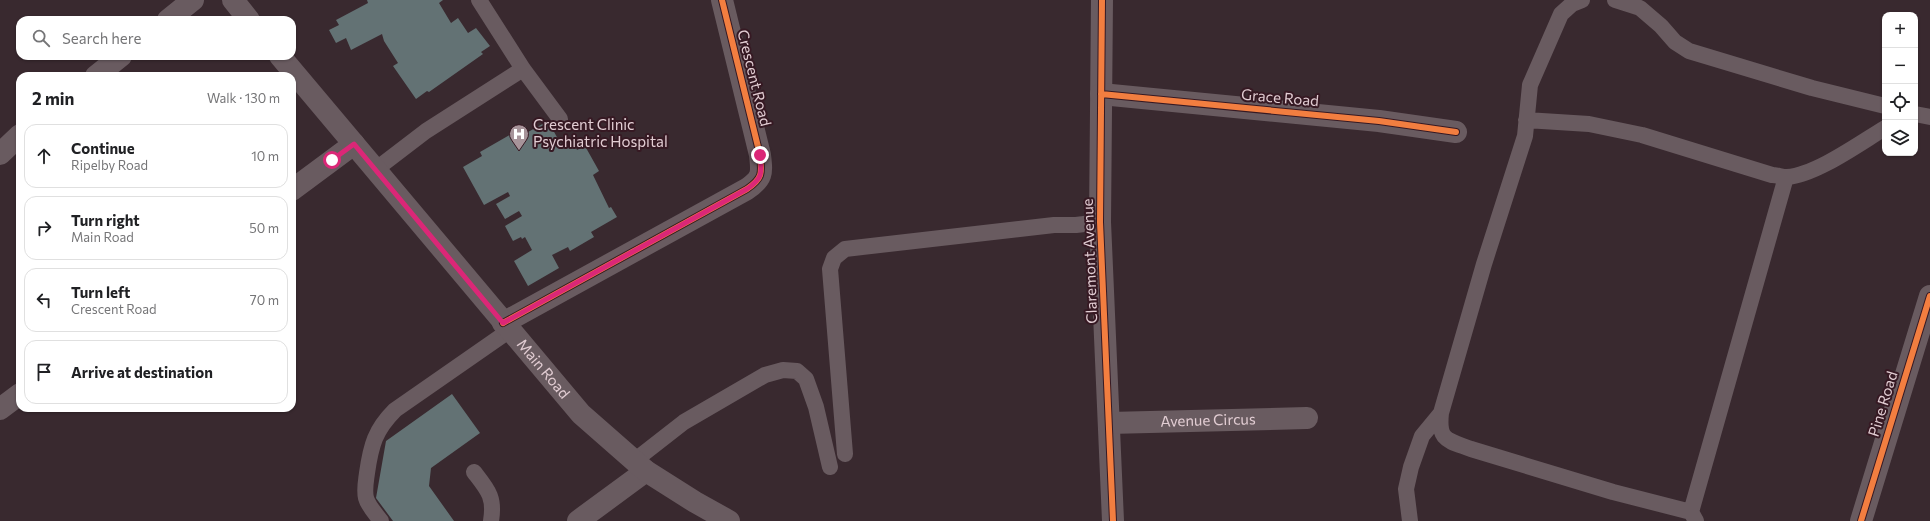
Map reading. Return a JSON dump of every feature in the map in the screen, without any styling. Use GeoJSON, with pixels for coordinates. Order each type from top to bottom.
{"type":"FeatureCollection","features":[{"type":"Feature","properties":{"kind":"street"},"geometry":{"type":"LineString","coordinates":[[173,16],[193,0]]}},
{"type":"Feature","properties":{"kind":"street"},"geometry":{"type":"LineString","coordinates":[[233,0],[246,16]]}},
{"type":"Feature","properties":{"kind":"street","name":"Crescent Road"},"geometry":{"type":"LineString","coordinates":[[507,326],[747,189],[760,179],[762,173],[760,155],[722,0]]}},
{"type":"Feature","properties":{"kind":"street","name":"Claremont Avenue"},"geometry":{"type":"LineString","coordinates":[[1102,0],[1100,222],[1113,521]]}},
{"type":"Feature","properties":{"kind":"street"},"geometry":{"type":"LineString","coordinates":[[101,72],[116,60]]}},
{"type":"Feature","properties":{"kind":"street","name":"Main Road"},"geometry":{"type":"LineString","coordinates":[[283,60],[293,72]]}},
{"type":"Feature","properties":{"kind":"street","name":"Main Road"},"geometry":{"type":"LineString","coordinates":[[296,75],[581,414],[640,466],[695,502],[729,521]]}},
{"type":"Feature","properties":{"kind":"street","name":"Grace Road"},"geometry":{"type":"LineString","coordinates":[[1101,94],[1379,121],[1456,132]]}},
{"type":"Feature","properties":{"kind":"street"},"geometry":{"type":"LineString","coordinates":[[0,154],[16,139]]}},
{"type":"Feature","properties":{"kind":"street"},"geometry":{"type":"LineString","coordinates":[[296,187],[354,144]]}},
{"type":"Feature","properties":{"kind":"street","name":"Pine Road"},"geometry":{"type":"LineString","coordinates":[[1860,521],[1929,301]]}},
{"type":"Feature","properties":{"kind":"street"},"geometry":{"type":"LineString","coordinates":[[0,409],[16,397]]}},
{"type":"Feature","properties":{"kind":"street","name":"Avenue Circus"},"geometry":{"type":"LineString","coordinates":[[1109,423],[1307,418]]}},
{"type":"Feature","properties":{"kind":"street"},"geometry":{"type":"LineString","coordinates":[[578,521],[640,466]]}},
{"type":"Feature","properties":{"kind":"lane"},"geometry":{"type":"LineString","coordinates":[[479,0],[523,69],[560,119]]}},
{"type":"Feature","properties":{"kind":"lane"},"geometry":{"type":"LineString","coordinates":[[1582,0],[1572,4],[1561,14],[1530,85],[1525,136],[1484,264],[1441,413],[1440,427],[1442,435],[1451,442],[1471,449],[1694,517],[1786,177]]}},
{"type":"Feature","properties":{"kind":"lane"},"geometry":{"type":"LineString","coordinates":[[1616,0],[1640,8],[1661,26],[1675,42],[1689,51],[1812,88],[1882,105]]}},
{"type":"Feature","properties":{"kind":"lane"},"geometry":{"type":"LineString","coordinates":[[375,170],[426,131],[523,69]]}},
{"type":"Feature","properties":{"kind":"lane"},"geometry":{"type":"LineString","coordinates":[[1918,115],[1930,117]]}},
{"type":"Feature","properties":{"kind":"lane"},"geometry":{"type":"LineString","coordinates":[[1526,120],[1589,124],[1642,135],[1786,177],[1802,174],[1835,158],[1882,130]]}},
{"type":"Feature","properties":{"kind":"lane"},"geometry":{"type":"LineString","coordinates":[[845,454],[830,269],[834,258],[844,249],[1054,225],[1076,225],[1100,222]]}},
{"type":"Feature","properties":{"kind":"lane"},"geometry":{"type":"LineString","coordinates":[[381,521],[366,499],[365,492],[371,450],[376,434],[384,421],[395,410],[507,326]]}},
{"type":"Feature","properties":{"kind":"lane"},"geometry":{"type":"LineString","coordinates":[[640,466],[684,422],[765,375],[783,370],[797,371],[806,379],[816,407],[830,467]]}},
{"type":"Feature","properties":{"kind":"lane"},"geometry":{"type":"LineString","coordinates":[[1410,521],[1406,489],[1411,467],[1422,436],[1441,413]]}},
{"type":"Feature","properties":{"kind":"lane"},"geometry":{"type":"LineString","coordinates":[[474,472],[490,492],[493,501],[491,521]]}},
{"type":"Feature","properties":{"kind":"building"},"geometry":{"type":"Polygon","coordinates":[[[367,0],[443,0],[439,3],[451,23],[458,18],[468,33],[476,28],[490,46],[481,52],[483,54],[429,92],[427,91],[416,99],[393,66],[398,63],[384,41],[382,34],[351,50],[346,38],[336,43],[329,30],[339,25],[336,20],[368,3],[367,0]]]}},
{"type":"Feature","properties":{"kind":"building"},"geometry":{"type":"Polygon","coordinates":[[[548,121],[563,148],[574,144],[577,150],[585,146],[599,171],[593,175],[609,208],[611,207],[617,217],[591,232],[594,237],[570,251],[568,247],[552,255],[559,268],[528,286],[514,261],[532,250],[525,237],[522,239],[521,237],[513,241],[505,226],[522,216],[519,211],[505,219],[496,204],[510,196],[508,192],[484,205],[463,167],[482,156],[480,152],[525,126],[528,132],[548,121]]]}},
{"type":"Feature","properties":{"kind":"building"},"geometry":{"type":"Polygon","coordinates":[[[452,394],[480,433],[431,468],[429,486],[454,521],[393,521],[376,498],[386,441],[452,394]]]}},
{"type":"Feature","properties":{"kind":"cycle path"},"geometry":{"type":"LineString","coordinates":[[503,323],[747,189],[759,178],[761,171],[760,155],[722,0]]}},
{"type":"Feature","properties":{"kind":"cycle path"},"geometry":{"type":"LineString","coordinates":[[1102,0],[1100,222],[1113,521]]}},
{"type":"Feature","properties":{"kind":"cycle path"},"geometry":{"type":"LineString","coordinates":[[1101,94],[1379,121],[1456,132]]}},
{"type":"Feature","properties":{"kind":"cycle path"},"geometry":{"type":"LineString","coordinates":[[1861,521],[1930,296]]}},
{"type":"Feature","properties":{"kind":"place","name":"Crescent Clinic Psychiatric Hospital"},"geometry":{"type":"Point","coordinates":[519,151]}},
{"type":"Feature","properties":{"kind":"route"},"geometry":{"type":"LineString","coordinates":[[332,160],[354,144],[503,323],[747,189],[760,179],[762,173],[760,155]]}}]}
